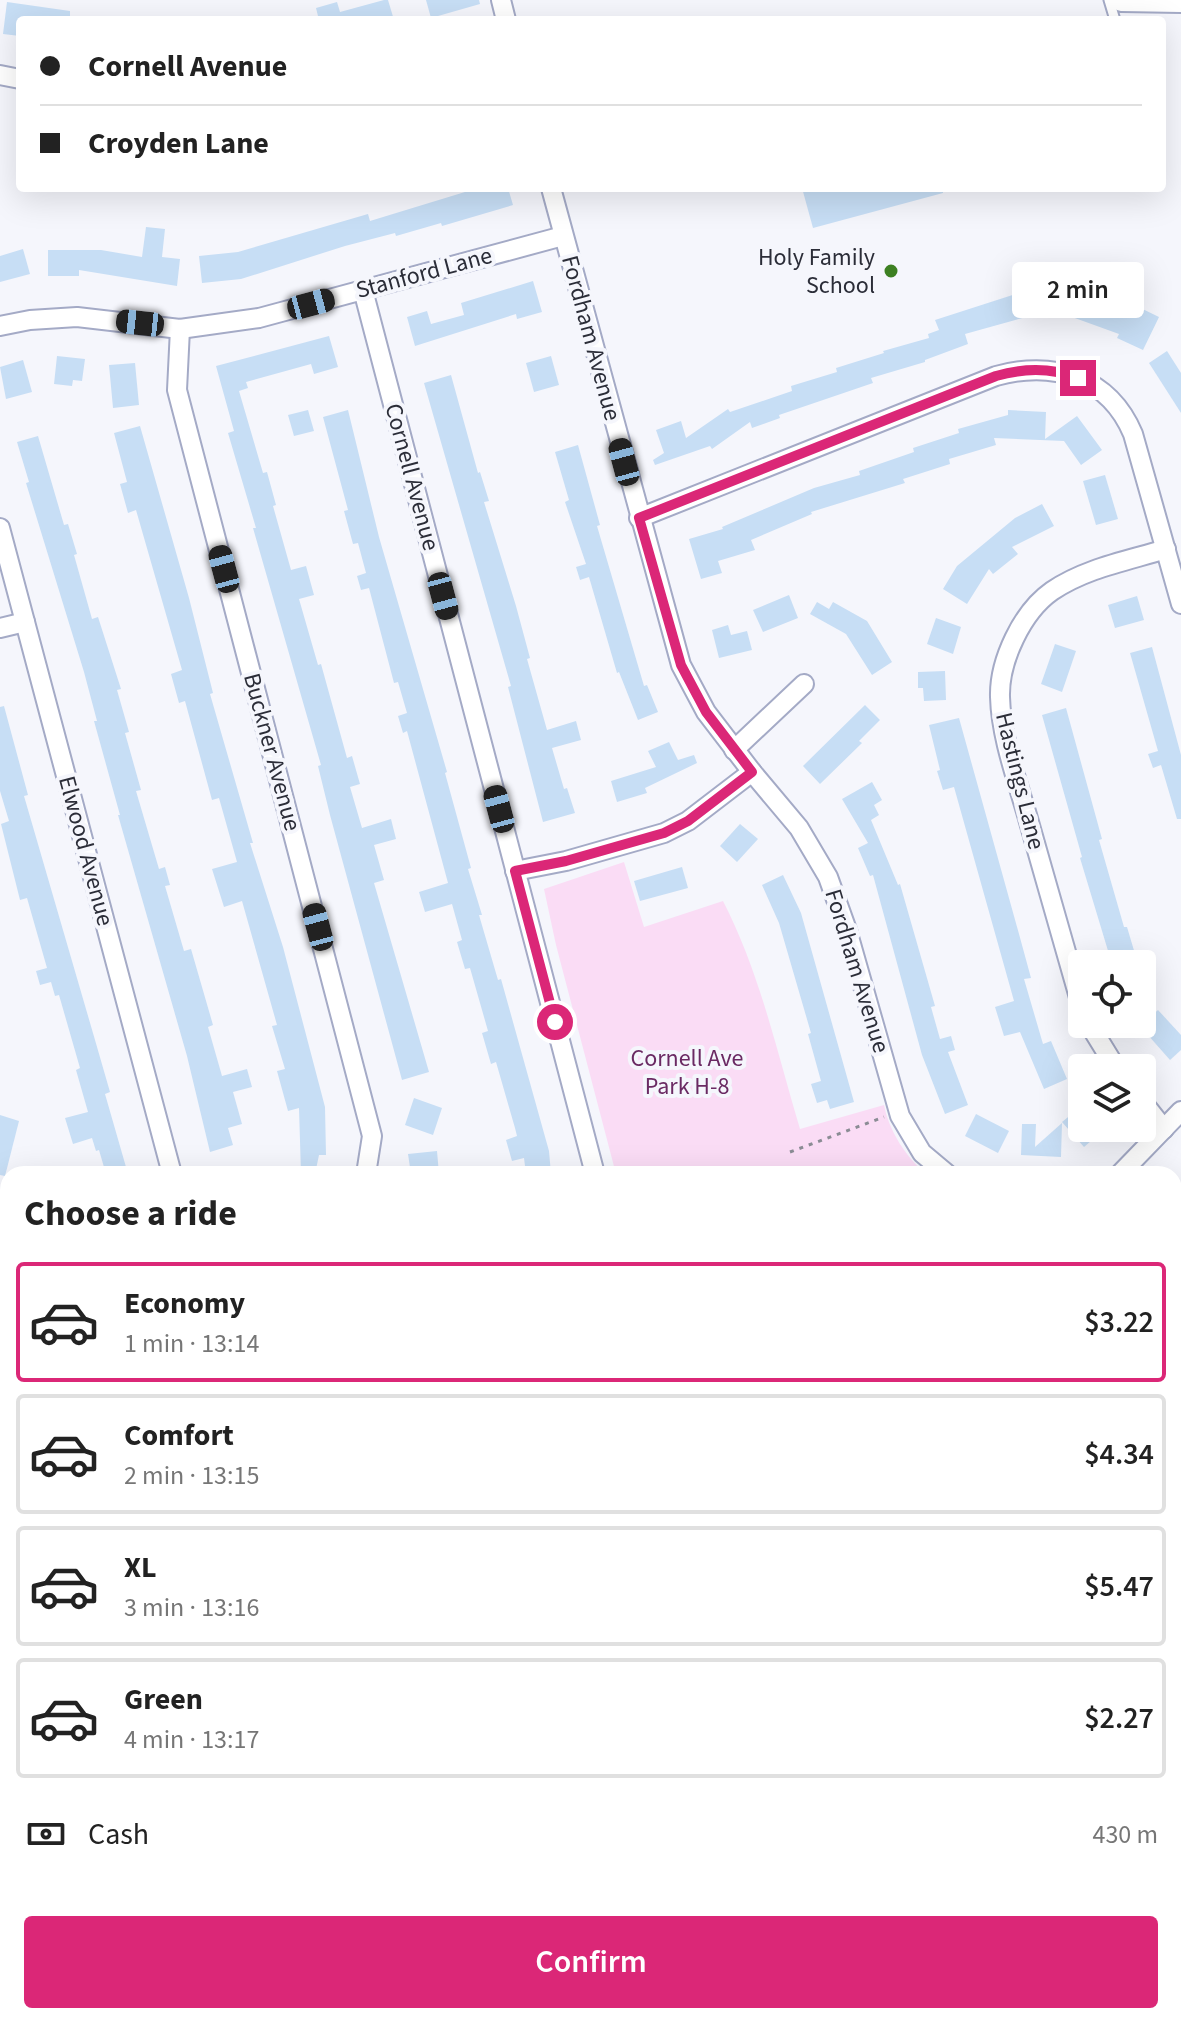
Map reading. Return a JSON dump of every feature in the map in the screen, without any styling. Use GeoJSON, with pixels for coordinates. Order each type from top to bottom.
{"type":"FeatureCollection","features":[{"type":"Feature","properties":{"kind":"street"},"geometry":{"type":"LineString","coordinates":[[1115,7],[1181,3]]}},
{"type":"Feature","properties":{"kind":"street","name":"Fordham Avenue"},"geometry":{"type":"LineString","coordinates":[[552,192],[681,665],[706,712],[799,828],[828,877],[847,930],[898,1110],[922,1153],[937,1166]]}},
{"type":"Feature","properties":{"kind":"street","name":"Stanford Lane"},"geometry":{"type":"LineString","coordinates":[[0,326],[30,320],[77,317],[180,329],[259,318],[563,236]]}},
{"type":"Feature","properties":{"kind":"street","name":"Cornell Avenue"},"geometry":{"type":"LineString","coordinates":[[363,290],[593,1166]]}},
{"type":"Feature","properties":{"kind":"street","name":"Buckner Avenue"},"geometry":{"type":"LineString","coordinates":[[180,329],[177,390],[372,1136],[367,1166]]}},
{"type":"Feature","properties":{"kind":"street"},"geometry":{"type":"LineString","coordinates":[[639,518],[996,376],[1018,370],[1062,372],[1093,384],[1126,416],[1181,604]]}},
{"type":"Feature","properties":{"kind":"street","name":"Elwood Avenue"},"geometry":{"type":"LineString","coordinates":[[0,528],[170,1166]]}},
{"type":"Feature","properties":{"kind":"street","name":"Hastings Lane"},"geometry":{"type":"LineString","coordinates":[[1068,959],[1007,744],[1000,696],[1003,666],[1024,622],[1050,593],[1084,573],[1166,549]]}},
{"type":"Feature","properties":{"kind":"street"},"geometry":{"type":"LineString","coordinates":[[0,628],[25,622]]}},
{"type":"Feature","properties":{"kind":"street"},"geometry":{"type":"LineString","coordinates":[[734,750],[804,684]]}},
{"type":"Feature","properties":{"kind":"street"},"geometry":{"type":"LineString","coordinates":[[515,871],[566,861],[664,833],[688,821],[752,772]]}},
{"type":"Feature","properties":{"kind":"street"},"geometry":{"type":"LineString","coordinates":[[1128,1166],[1181,1111]]}},
{"type":"Feature","properties":{"kind":"street"},"geometry":{"type":"LineString","coordinates":[[1156,1119],[1164,1129]]}},
{"type":"Feature","properties":{"kind":"path"},"geometry":{"type":"LineString","coordinates":[[790,1152],[898,1110]]}},
{"type":"Feature","properties":{"kind":"green space","name":"Cornell Ave Park H-8"},"geometry":{"type":"Polygon","coordinates":[[[624,862],[644,927],[723,901],[758,984],[800,1129],[884,1105],[899,1143],[918,1166],[614,1166],[544,889],[624,862]]]}},
{"type":"Feature","properties":{"kind":"building"},"geometry":{"type":"Polygon","coordinates":[[[388,0],[393,16],[318,16],[316,8],[337,2],[340,12],[388,0]]]}},
{"type":"Feature","properties":{"kind":"building"},"geometry":{"type":"Polygon","coordinates":[[[426,0],[479,0],[480,4],[430,16],[426,0]]]}},
{"type":"Feature","properties":{"kind":"building"},"geometry":{"type":"Polygon","coordinates":[[[7,2],[70,11],[70,16],[16,16],[16,36],[3,34],[7,2]]]}},
{"type":"Feature","properties":{"kind":"building"},"geometry":{"type":"Polygon","coordinates":[[[465,192],[509,192],[513,205],[442,226],[441,223],[345,246],[241,279],[202,283],[199,256],[238,252],[368,214],[370,221],[465,192]]]}},
{"type":"Feature","properties":{"kind":"building"},"geometry":{"type":"Polygon","coordinates":[[[803,192],[943,192],[943,193],[813,228],[803,192]]]}},
{"type":"Feature","properties":{"kind":"building"},"geometry":{"type":"Polygon","coordinates":[[[146,227],[165,229],[162,257],[180,259],[177,286],[79,270],[79,276],[48,276],[48,250],[101,250],[142,257],[146,227]]]}},
{"type":"Feature","properties":{"kind":"building"},"geometry":{"type":"Polygon","coordinates":[[[23,249],[30,274],[0,282],[0,256],[23,249]]]}},
{"type":"Feature","properties":{"kind":"building"},"geometry":{"type":"Polygon","coordinates":[[[1118,263],[1135,272],[1122,299],[1159,317],[1143,350],[1117,338],[1119,334],[1072,317],[1080,292],[1100,299],[1118,263]]]}},
{"type":"Feature","properties":{"kind":"building"},"geometry":{"type":"Polygon","coordinates":[[[533,281],[542,312],[517,319],[516,314],[415,346],[407,317],[427,311],[431,324],[464,315],[461,303],[533,281]]]}},
{"type":"Feature","properties":{"kind":"building"},"geometry":{"type":"Polygon","coordinates":[[[1019,293],[1055,293],[1055,317],[1026,317],[965,334],[968,344],[925,362],[871,378],[873,383],[779,415],[780,418],[752,428],[750,422],[712,449],[710,446],[655,465],[653,460],[664,453],[656,430],[681,421],[686,438],[728,409],[730,412],[792,391],[791,386],[837,372],[836,368],[929,338],[928,334],[939,330],[935,320],[1019,293]]]}},
{"type":"Feature","properties":{"kind":"building"},"geometry":{"type":"Polygon","coordinates":[[[329,336],[338,367],[314,374],[311,364],[246,382],[248,388],[239,391],[263,473],[267,472],[291,570],[306,566],[314,595],[299,599],[347,758],[352,756],[360,784],[350,787],[362,828],[391,819],[396,839],[374,845],[384,880],[374,883],[429,1072],[402,1080],[330,815],[318,766],[321,765],[228,433],[234,431],[216,366],[329,336]]]}},
{"type":"Feature","properties":{"kind":"building"},"geometry":{"type":"Polygon","coordinates":[[[1167,351],[1181,373],[1181,413],[1149,363],[1167,351]]]}},
{"type":"Feature","properties":{"kind":"building"},"geometry":{"type":"Polygon","coordinates":[[[57,356],[85,359],[82,381],[73,380],[72,386],[54,384],[57,356]]]}},
{"type":"Feature","properties":{"kind":"building"},"geometry":{"type":"Polygon","coordinates":[[[551,356],[559,385],[534,392],[526,363],[551,356]]]}},
{"type":"Feature","properties":{"kind":"building"},"geometry":{"type":"Polygon","coordinates":[[[23,360],[32,392],[6,399],[0,367],[23,360]]]}},
{"type":"Feature","properties":{"kind":"building"},"geometry":{"type":"Polygon","coordinates":[[[135,363],[139,405],[113,408],[109,365],[135,363]]]}},
{"type":"Feature","properties":{"kind":"building"},"geometry":{"type":"Polygon","coordinates":[[[451,375],[478,473],[489,501],[484,502],[516,606],[547,730],[576,721],[581,740],[552,748],[575,813],[543,822],[508,687],[511,686],[424,383],[451,375]]]}},
{"type":"Feature","properties":{"kind":"building"},"geometry":{"type":"Polygon","coordinates":[[[308,410],[314,431],[294,436],[288,415],[308,410]]]}},
{"type":"Feature","properties":{"kind":"building"},"geometry":{"type":"Polygon","coordinates":[[[348,410],[379,537],[447,772],[471,868],[468,869],[482,915],[479,915],[498,980],[501,979],[549,1151],[550,1166],[525,1166],[524,1158],[512,1161],[506,1140],[517,1136],[496,1062],[491,1064],[482,1033],[488,1031],[470,968],[465,969],[457,942],[462,940],[452,904],[425,912],[419,892],[448,883],[407,731],[403,733],[398,716],[407,713],[398,682],[394,683],[369,588],[361,590],[357,576],[366,573],[358,543],[353,544],[344,511],[348,510],[323,417],[348,410]]]}},
{"type":"Feature","properties":{"kind":"building"},"geometry":{"type":"Polygon","coordinates":[[[1008,410],[1046,412],[1045,439],[1077,416],[1102,450],[1081,465],[1064,441],[994,438],[996,445],[949,459],[950,464],[903,479],[905,483],[811,512],[751,540],[755,550],[718,561],[722,573],[701,579],[689,539],[723,529],[814,488],[860,475],[859,471],[914,452],[913,448],[959,433],[958,429],[1008,415],[1008,410]]]}},
{"type":"Feature","properties":{"kind":"building"},"geometry":{"type":"Polygon","coordinates":[[[140,426],[189,598],[213,693],[210,694],[253,843],[250,843],[283,947],[325,1107],[326,1155],[319,1155],[317,1166],[301,1166],[299,1108],[288,1111],[277,1071],[285,1069],[272,1026],[277,1025],[242,901],[224,907],[212,869],[237,862],[219,798],[212,800],[185,701],[179,703],[171,674],[182,670],[136,510],[128,513],[120,484],[127,482],[114,433],[140,426]]]}},
{"type":"Feature","properties":{"kind":"building"},"geometry":{"type":"Polygon","coordinates":[[[38,436],[64,525],[68,524],[77,554],[74,555],[92,619],[98,617],[121,689],[117,690],[129,732],[125,733],[141,790],[136,791],[159,869],[165,867],[170,885],[165,886],[184,951],[191,949],[213,1025],[208,1027],[222,1076],[247,1069],[252,1087],[233,1092],[242,1124],[228,1128],[233,1145],[210,1152],[187,1056],[118,815],[84,672],[26,483],[29,482],[17,442],[38,436]]]}},
{"type":"Feature","properties":{"kind":"building"},"geometry":{"type":"Polygon","coordinates":[[[578,445],[600,525],[597,526],[644,686],[647,685],[658,712],[638,720],[617,673],[589,577],[580,580],[576,567],[586,564],[565,502],[569,500],[555,452],[578,445]]]}},
{"type":"Feature","properties":{"kind":"building"},"geometry":{"type":"Polygon","coordinates":[[[1105,475],[1118,519],[1096,525],[1083,481],[1105,475]]]}},
{"type":"Feature","properties":{"kind":"building"},"geometry":{"type":"Polygon","coordinates":[[[1042,504],[1054,526],[1012,547],[1018,554],[993,574],[989,569],[967,604],[943,589],[957,566],[1015,518],[1042,504]]]}},
{"type":"Feature","properties":{"kind":"building"},"geometry":{"type":"Polygon","coordinates":[[[789,595],[798,618],[763,632],[753,610],[789,595]]]}},
{"type":"Feature","properties":{"kind":"building"},"geometry":{"type":"Polygon","coordinates":[[[1137,596],[1144,620],[1115,628],[1108,605],[1137,596]]]}},
{"type":"Feature","properties":{"kind":"building"},"geometry":{"type":"Polygon","coordinates":[[[817,602],[829,609],[833,602],[867,621],[892,662],[872,675],[846,634],[810,614],[817,602]]]}},
{"type":"Feature","properties":{"kind":"building"},"geometry":{"type":"Polygon","coordinates":[[[936,618],[961,627],[953,654],[927,644],[936,618]]]}},
{"type":"Feature","properties":{"kind":"building"},"geometry":{"type":"Polygon","coordinates":[[[728,625],[731,635],[747,631],[752,650],[719,658],[712,630],[728,625]]]}},
{"type":"Feature","properties":{"kind":"building"},"geometry":{"type":"Polygon","coordinates":[[[1055,644],[1076,651],[1062,692],[1041,684],[1055,644]]]}},
{"type":"Feature","properties":{"kind":"building"},"geometry":{"type":"Polygon","coordinates":[[[1152,647],[1181,755],[1181,819],[1177,819],[1161,765],[1153,768],[1148,754],[1158,751],[1130,653],[1152,647]]]}},
{"type":"Feature","properties":{"kind":"building"},"geometry":{"type":"Polygon","coordinates":[[[945,671],[946,700],[924,701],[923,688],[918,688],[918,672],[945,671]]]}},
{"type":"Feature","properties":{"kind":"building"},"geometry":{"type":"Polygon","coordinates":[[[865,705],[880,720],[859,741],[862,743],[820,784],[803,766],[865,705]]]}},
{"type":"Feature","properties":{"kind":"building"},"geometry":{"type":"Polygon","coordinates":[[[4,706],[28,795],[24,796],[110,1092],[105,1094],[126,1166],[104,1166],[92,1138],[73,1144],[65,1118],[88,1112],[76,1070],[80,1068],[59,995],[55,996],[51,982],[40,985],[36,971],[47,968],[27,898],[20,900],[1,824],[9,821],[0,791],[0,707],[4,706]]]}},
{"type":"Feature","properties":{"kind":"building"},"geometry":{"type":"Polygon","coordinates":[[[1066,708],[1102,839],[1099,840],[1124,927],[1127,927],[1134,950],[1108,950],[1042,715],[1066,708]]]}},
{"type":"Feature","properties":{"kind":"building"},"geometry":{"type":"Polygon","coordinates":[[[959,718],[1031,978],[1024,979],[1043,1044],[1051,1041],[1067,1079],[1044,1089],[1020,1032],[1004,1036],[995,1007],[1014,1001],[954,787],[943,790],[937,771],[940,770],[929,725],[959,718]]]}},
{"type":"Feature","properties":{"kind":"building"},"geometry":{"type":"Polygon","coordinates":[[[669,742],[678,760],[694,755],[697,763],[645,788],[647,793],[617,802],[611,781],[656,767],[648,751],[669,742]]]}},
{"type":"Feature","properties":{"kind":"building"},"geometry":{"type":"Polygon","coordinates":[[[872,782],[882,800],[874,805],[879,815],[871,820],[900,884],[935,1006],[931,1007],[940,1039],[951,1036],[955,1050],[948,1052],[968,1105],[945,1114],[922,1055],[873,875],[870,876],[858,848],[868,843],[842,799],[872,782]]]}},
{"type":"Feature","properties":{"kind":"building"},"geometry":{"type":"Polygon","coordinates":[[[740,824],[758,839],[737,862],[720,846],[740,824]]]}},
{"type":"Feature","properties":{"kind":"building"},"geometry":{"type":"Polygon","coordinates":[[[682,867],[688,888],[640,901],[634,881],[682,867]]]}},
{"type":"Feature","properties":{"kind":"building"},"geometry":{"type":"Polygon","coordinates":[[[783,875],[801,913],[854,1102],[830,1109],[827,1100],[817,1103],[811,1084],[821,1081],[808,1034],[811,1033],[779,923],[762,885],[783,875]]]}},
{"type":"Feature","properties":{"kind":"building"},"geometry":{"type":"Polygon","coordinates":[[[1158,1010],[1181,1035],[1181,1050],[1170,1060],[1151,1038],[1156,1038],[1158,1010]]]}},
{"type":"Feature","properties":{"kind":"building"},"geometry":{"type":"Polygon","coordinates":[[[414,1098],[442,1108],[433,1135],[405,1125],[414,1098]]]}},
{"type":"Feature","properties":{"kind":"building"},"geometry":{"type":"Polygon","coordinates":[[[976,1114],[1009,1131],[998,1153],[965,1136],[976,1114]]]}},
{"type":"Feature","properties":{"kind":"building"},"geometry":{"type":"Polygon","coordinates":[[[0,1115],[19,1121],[8,1166],[0,1166],[0,1115]]]}},
{"type":"Feature","properties":{"kind":"building"},"geometry":{"type":"Polygon","coordinates":[[[1062,1123],[1061,1157],[1021,1155],[1022,1124],[1036,1124],[1035,1147],[1062,1123]]]}},
{"type":"Feature","properties":{"kind":"building"},"geometry":{"type":"Polygon","coordinates":[[[437,1151],[438,1166],[410,1166],[408,1154],[437,1151]]]}},
{"type":"Feature","properties":{"kind":"place","name":"Holy Family School"},"geometry":{"type":"Point","coordinates":[891,271]}},
{"type":"Feature","properties":{"kind":"route"},"geometry":{"type":"LineString","coordinates":[[555,1022],[515,871],[566,861],[664,833],[688,821],[752,772],[706,712],[681,665],[639,518],[996,376],[1018,370],[1046,370],[1078,378]]}}]}
